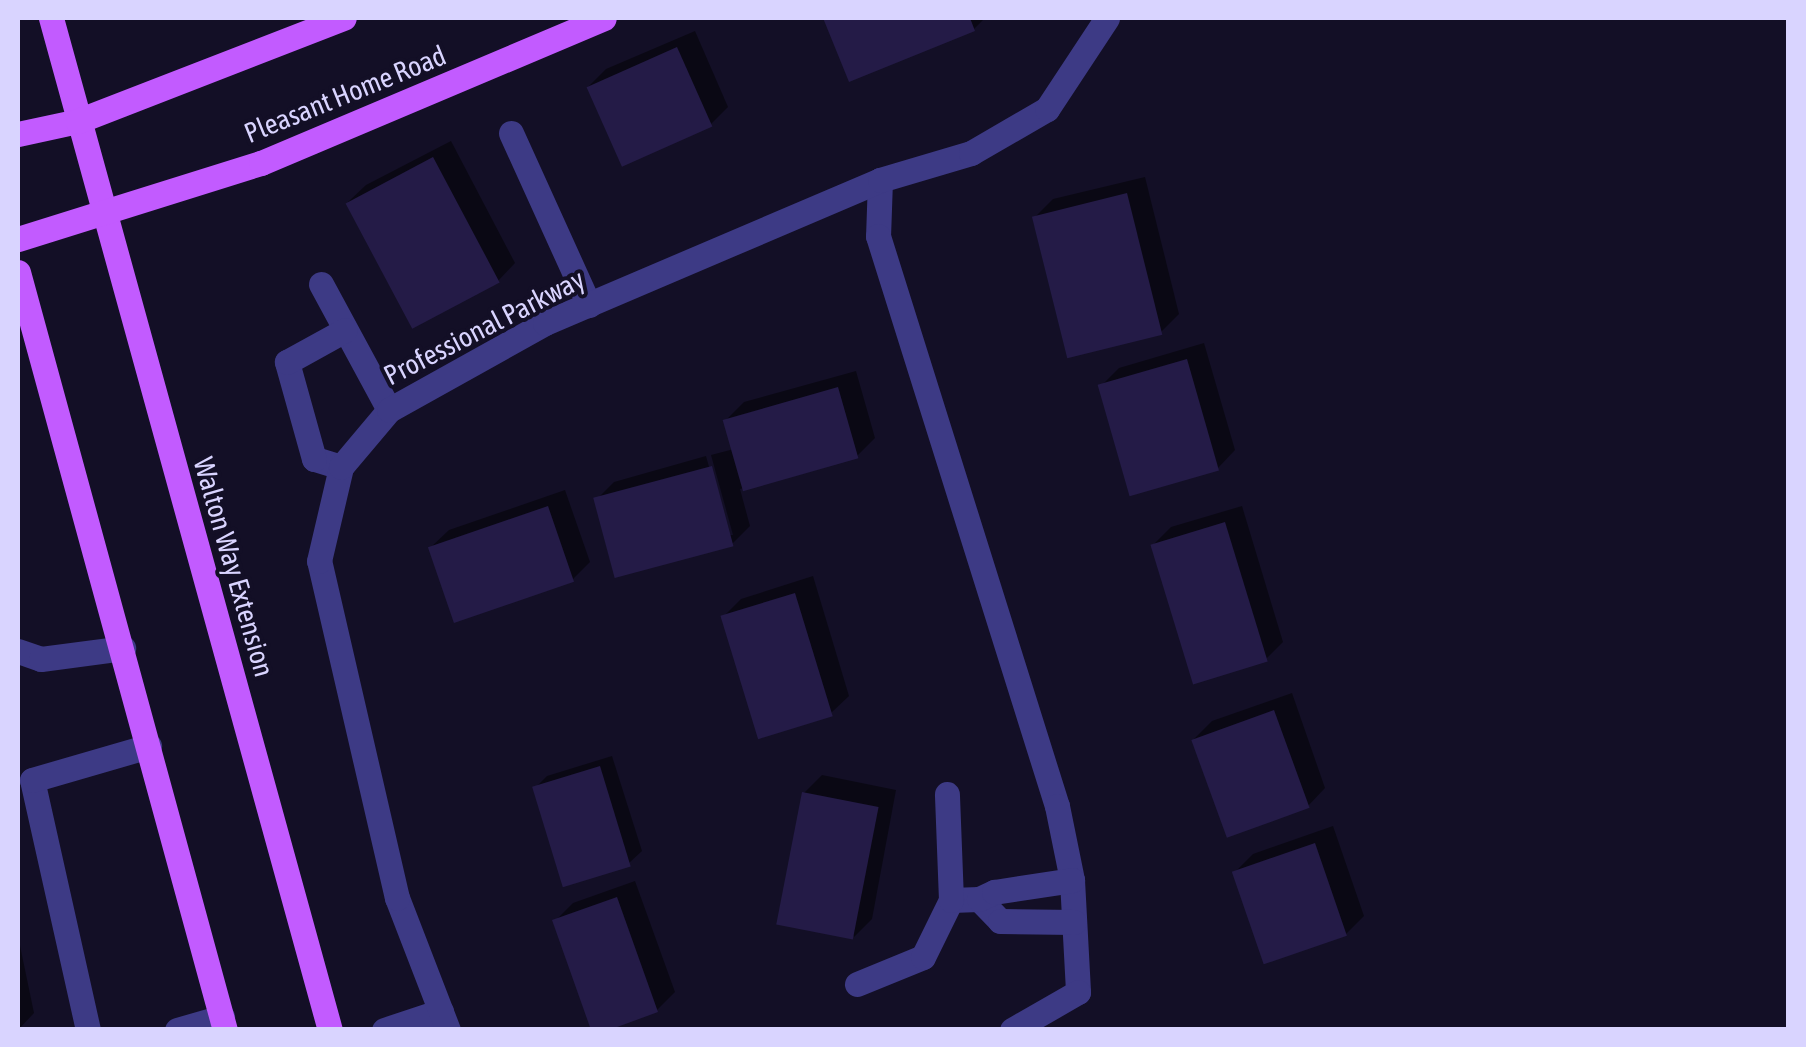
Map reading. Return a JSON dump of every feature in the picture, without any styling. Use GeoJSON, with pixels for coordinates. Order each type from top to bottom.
{"type":"FeatureCollection","features":[{"type":"Feature","properties":{"kind":"main road","name":"Walton Way Extension"},"geometry":{"type":"LineString","coordinates":[[50,18],[330,1030]]}},
{"type":"Feature","properties":{"kind":"main road"},"geometry":{"type":"LineString","coordinates":[[18,134],[78,121],[344,18]]}},
{"type":"Feature","properties":{"kind":"main road","name":"Pleasant Home Road"},"geometry":{"type":"LineString","coordinates":[[18,240],[261,163],[604,18]]}},
{"type":"Feature","properties":{"kind":"main road"},"geometry":{"type":"LineString","coordinates":[[18,272],[224,1023]]}},
{"type":"Feature","properties":{"kind":"street","name":"Professional Parkway"},"geometry":{"type":"LineString","coordinates":[[444,1020],[397,898],[319,561],[341,467],[388,410],[546,323],[880,180],[971,154],[1047,108],[1107,18]]}},
{"type":"Feature","properties":{"kind":"street"},"geometry":{"type":"LineString","coordinates":[[511,133],[589,305]]}},
{"type":"Feature","properties":{"kind":"street"},"geometry":{"type":"LineString","coordinates":[[880,180],[878,236],[1057,806],[1072,880],[1078,992],[1012,1030]]}},
{"type":"Feature","properties":{"kind":"street"},"geometry":{"type":"LineString","coordinates":[[321,284],[388,410]]}},
{"type":"Feature","properties":{"kind":"street"},"geometry":{"type":"LineString","coordinates":[[341,467],[314,459],[286,362],[345,330]]}},
{"type":"Feature","properties":{"kind":"street"},"geometry":{"type":"LineString","coordinates":[[18,651],[41,659],[123,648]]}},
{"type":"Feature","properties":{"kind":"street"},"geometry":{"type":"LineString","coordinates":[[88,1030],[32,780],[149,746]]}},
{"type":"Feature","properties":{"kind":"street"},"geometry":{"type":"LineString","coordinates":[[857,984],[923,957],[951,900],[946,794]]}},
{"type":"Feature","properties":{"kind":"street"},"geometry":{"type":"LineString","coordinates":[[951,900],[979,899],[994,892],[1072,880]]}},
{"type":"Feature","properties":{"kind":"street"},"geometry":{"type":"LineString","coordinates":[[979,899],[1000,921],[1074,922]]}},
{"type":"Feature","properties":{"kind":"street"},"geometry":{"type":"LineString","coordinates":[[384,1030],[444,1020]]}},
{"type":"Feature","properties":{"kind":"street"},"geometry":{"type":"LineString","coordinates":[[177,1030],[224,1023]]}},
{"type":"Feature","properties":{"kind":"building"},"geometry":{"type":"Polygon","coordinates":[[[823,18],[970,18],[975,31],[849,82],[823,18]]]}},
{"type":"Feature","properties":{"kind":"building"},"geometry":{"type":"Polygon","coordinates":[[[677,47],[712,126],[622,167],[587,87],[677,47]]]}},
{"type":"Feature","properties":{"kind":"building"},"geometry":{"type":"Polygon","coordinates":[[[433,157],[500,282],[412,329],[346,203],[433,157]]]}},
{"type":"Feature","properties":{"kind":"building"},"geometry":{"type":"Polygon","coordinates":[[[1127,193],[1162,335],[1067,358],[1032,217],[1127,193]]]}},
{"type":"Feature","properties":{"kind":"building"},"geometry":{"type":"Polygon","coordinates":[[[1187,359],[1219,471],[1130,496],[1098,385],[1187,359]]]}},
{"type":"Feature","properties":{"kind":"building"},"geometry":{"type":"Polygon","coordinates":[[[838,387],[858,458],[743,491],[723,420],[838,387]]]}},
{"type":"Feature","properties":{"kind":"building"},"geometry":{"type":"Polygon","coordinates":[[[712,466],[733,546],[615,578],[593,498],[712,466]]]}},
{"type":"Feature","properties":{"kind":"building"},"geometry":{"type":"Polygon","coordinates":[[[548,506],[574,582],[454,623],[428,547],[548,506]]]}},
{"type":"Feature","properties":{"kind":"building"},"geometry":{"type":"Polygon","coordinates":[[[1225,522],[1268,662],[1193,684],[1150,545],[1225,522]]]}},
{"type":"Feature","properties":{"kind":"building"},"geometry":{"type":"Polygon","coordinates":[[[795,593],[833,716],[758,739],[720,616],[795,593]]]}},
{"type":"Feature","properties":{"kind":"building"},"geometry":{"type":"Polygon","coordinates":[[[1274,710],[1310,808],[1227,838],[1191,740],[1274,710]]]}},
{"type":"Feature","properties":{"kind":"building"},"geometry":{"type":"Polygon","coordinates":[[[600,766],[631,866],[563,887],[532,787],[600,766]]]}},
{"type":"Feature","properties":{"kind":"building"},"geometry":{"type":"Polygon","coordinates":[[[802,792],[879,807],[853,939],[776,925],[802,792]]]}},
{"type":"Feature","properties":{"kind":"building"},"geometry":{"type":"Polygon","coordinates":[[[1315,843],[1347,936],[1264,964],[1232,872],[1315,843]]]}},
{"type":"Feature","properties":{"kind":"building"},"geometry":{"type":"Polygon","coordinates":[[[617,897],[658,1012],[609,1030],[591,1030],[552,920],[617,897]]]}}]}
